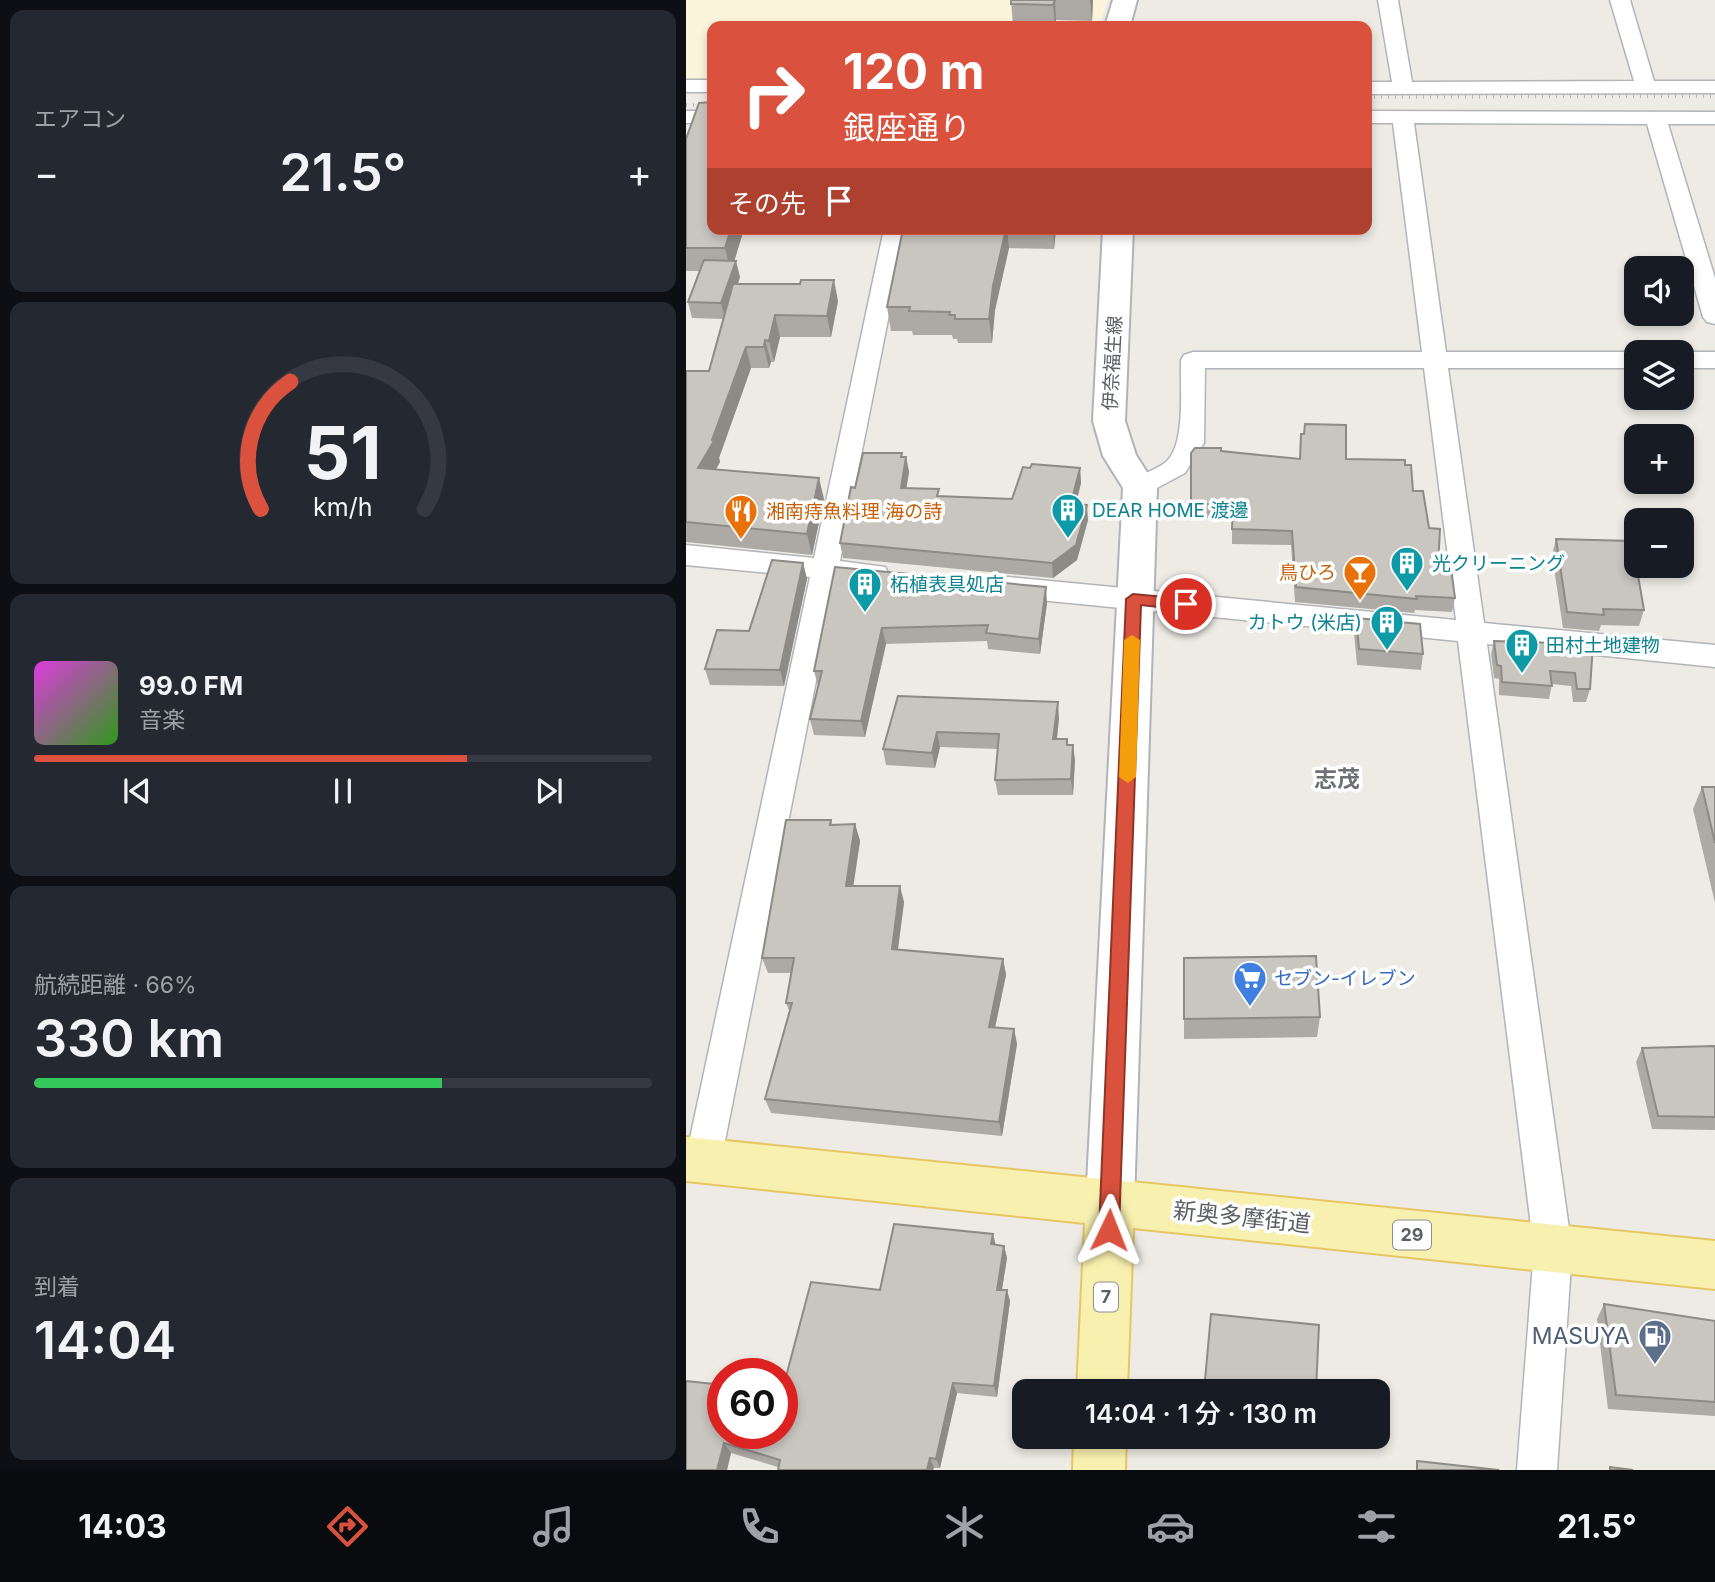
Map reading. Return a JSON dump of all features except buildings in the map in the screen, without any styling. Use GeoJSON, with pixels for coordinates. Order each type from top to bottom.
{"type":"FeatureCollection","features":[{"type":"Feature","properties":{"kind":"main road"},"geometry":{"type":"LineString","coordinates":[[1119,21],[1125,0]]}},
{"type":"Feature","properties":{"kind":"main road","name":"伊奈福生線"},"geometry":{"type":"LineString","coordinates":[[1118,235],[1109,421],[1120,456],[1140,488]]}},
{"type":"Feature","properties":{"kind":"main road"},"geometry":{"type":"LineString","coordinates":[[1110,1203],[1133,599],[1140,488]]}},
{"type":"Feature","properties":{"kind":"main road","name":"新奥多摩街道"},"geometry":{"type":"LineString","coordinates":[[694,1160],[1715,1265]]}},
{"type":"Feature","properties":{"kind":"main road","name":"7"},"geometry":{"type":"LineString","coordinates":[[1103,1379],[1110,1203]]}},
{"type":"Feature","properties":{"kind":"main road"},"geometry":{"type":"LineString","coordinates":[[1099,1470],[1100,1449]]}},
{"type":"Feature","properties":{"kind":"street"},"geometry":{"type":"LineString","coordinates":[[1388,0],[1403,88]]}},
{"type":"Feature","properties":{"kind":"street"},"geometry":{"type":"LineString","coordinates":[[1620,0],[1646,87]]}},
{"type":"Feature","properties":{"kind":"street"},"geometry":{"type":"LineString","coordinates":[[686,86],[707,86]]}},
{"type":"Feature","properties":{"kind":"street"},"geometry":{"type":"LineString","coordinates":[[1372,88],[1715,87]]}},
{"type":"Feature","properties":{"kind":"street"},"geometry":{"type":"LineString","coordinates":[[686,117],[707,117]]}},
{"type":"Feature","properties":{"kind":"street"},"geometry":{"type":"LineString","coordinates":[[1372,117],[1715,118]]}},
{"type":"Feature","properties":{"kind":"street"},"geometry":{"type":"LineString","coordinates":[[1404,117],[1553,1250],[1537,1470]]}},
{"type":"Feature","properties":{"kind":"street"},"geometry":{"type":"LineString","coordinates":[[1656,119],[1715,317]]}},
{"type":"Feature","properties":{"kind":"street"},"geometry":{"type":"LineString","coordinates":[[694,1160],[827,570],[894,235]]}},
{"type":"Feature","properties":{"kind":"street"},"geometry":{"type":"LineString","coordinates":[[1140,488],[1176,467],[1191,443],[1193,360],[1624,360]]}},
{"type":"Feature","properties":{"kind":"street"},"geometry":{"type":"LineString","coordinates":[[1694,360],[1715,360]]}},
{"type":"Feature","properties":{"kind":"street"},"geometry":{"type":"LineString","coordinates":[[686,555],[907,577]]}},
{"type":"Feature","properties":{"kind":"street"},"geometry":{"type":"LineString","coordinates":[[987,585],[1715,656]]}},
{"type":"Feature","properties":{"kind":"shaded area"},"geometry":{"type":"Polygon","coordinates":[[[686,0],[1107,0],[1101,21],[707,21],[707,81],[686,81],[686,0]]]}},
{"type":"Feature","properties":{"kind":"railway"},"geometry":{"type":"LineString","coordinates":[[1372,97],[1715,96]]}},
{"type":"Feature","properties":{"kind":"railway"},"geometry":{"type":"LineString","coordinates":[[686,105],[707,105]]}},
{"type":"Feature","properties":{"kind":"slow traffic"},"geometry":{"type":"LineString","coordinates":[[1128,777],[1132,640]]}},
{"type":"Feature","properties":{"kind":"place","name":"DEAR HOME 渡邊"},"geometry":{"type":"Point","coordinates":[1068,540]}},
{"type":"Feature","properties":{"kind":"place","name":"湘南痔魚料理 海の詩"},"geometry":{"type":"Point","coordinates":[741,541]}},
{"type":"Feature","properties":{"kind":"place","name":"光クリーニング"},"geometry":{"type":"Point","coordinates":[1407,593]}},
{"type":"Feature","properties":{"kind":"place","name":"鳥ひろ"},"geometry":{"type":"Point","coordinates":[1360,602]}},
{"type":"Feature","properties":{"kind":"place","name":"柘植表具処店"},"geometry":{"type":"Point","coordinates":[865,614]}},
{"type":"Feature","properties":{"kind":"place","name":"カトウ (米店)"},"geometry":{"type":"Point","coordinates":[1387,652]}},
{"type":"Feature","properties":{"kind":"place","name":"田村土地建物"},"geometry":{"type":"Point","coordinates":[1522,675]}},
{"type":"Feature","properties":{"kind":"place","name":"セブン-イレブン"},"geometry":{"type":"Point","coordinates":[1250,1008]}},
{"type":"Feature","properties":{"kind":"place","name":"MASUYA"},"geometry":{"type":"Point","coordinates":[1655,1366]}},
{"type":"Feature","properties":{"kind":"district","name":"志茂"},"geometry":{"type":"Point","coordinates":[1337,779]}},
{"type":"Feature","properties":{"kind":"route"},"geometry":{"type":"LineString","coordinates":[[1109,1230],[1133,599],[1186,604]]}}]}
